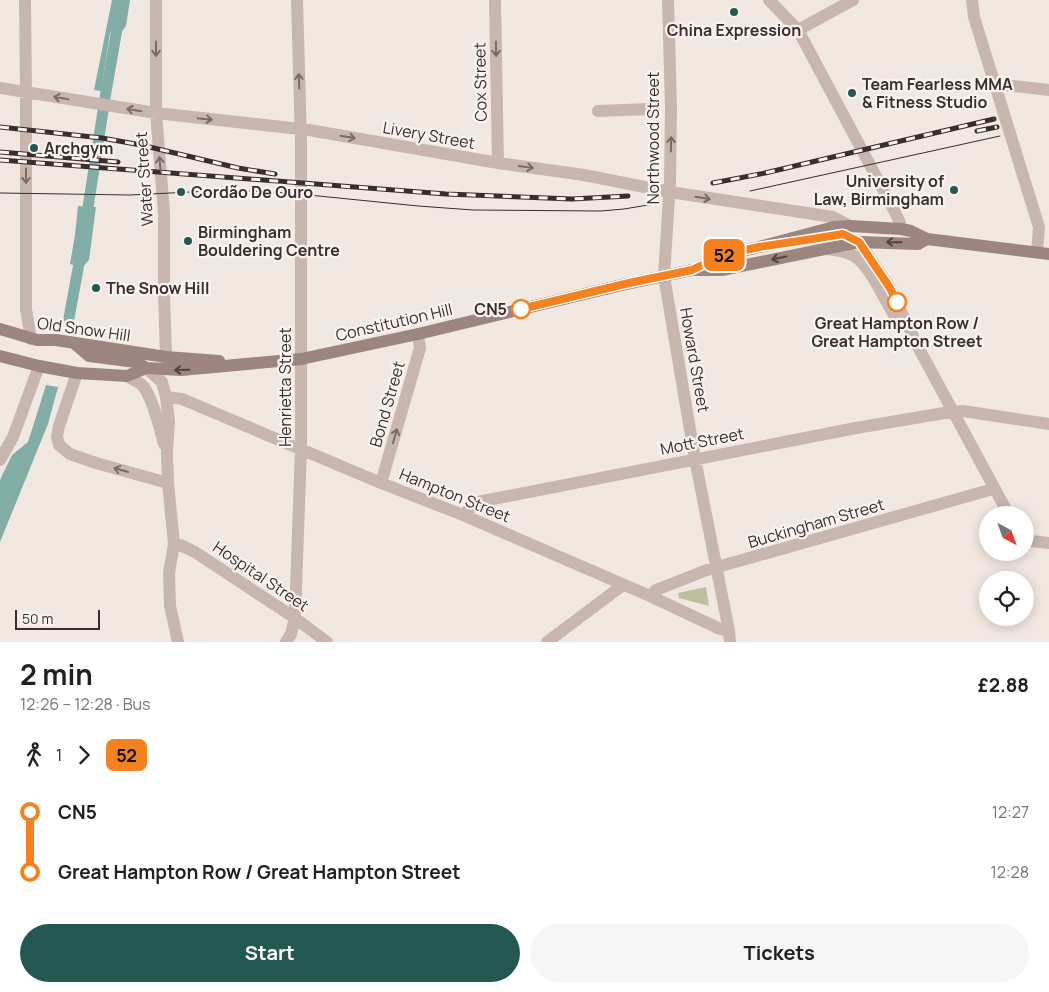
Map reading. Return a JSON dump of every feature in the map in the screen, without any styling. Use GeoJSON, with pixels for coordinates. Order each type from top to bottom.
{"type":"FeatureCollection","features":[{"type":"Feature","properties":{"kind":"main road","name":"Constitution Hill"},"geometry":{"type":"LineString","coordinates":[[692,270],[721,256],[834,227],[850,226],[911,230],[927,239]]}},
{"type":"Feature","properties":{"kind":"main road","name":"Constitution Hill"},"geometry":{"type":"LineString","coordinates":[[759,247],[843,234],[859,242]]}},
{"type":"Feature","properties":{"kind":"main road"},"geometry":{"type":"LineString","coordinates":[[859,242],[918,244],[927,239],[1043,253]]}},
{"type":"Feature","properties":{"kind":"main road","name":"Constitution Hill"},"geometry":{"type":"LineString","coordinates":[[39,366],[77,372],[127,376],[146,368],[182,370],[301,359],[418,334],[589,292],[692,270],[722,270],[859,242]]}},
{"type":"Feature","properties":{"kind":"main road","name":"Old Snow Hill"},"geometry":{"type":"LineString","coordinates":[[0,328],[31,339],[56,340],[166,357]]}},
{"type":"Feature","properties":{"kind":"main road","name":"Constitution Hill"},"geometry":{"type":"LineString","coordinates":[[74,343],[89,356],[136,362],[146,368]]}},
{"type":"Feature","properties":{"kind":"main road"},"geometry":{"type":"LineString","coordinates":[[0,356],[39,366]]}},
{"type":"Feature","properties":{"kind":"main road","name":"Constitution Hill"},"geometry":{"type":"LineString","coordinates":[[166,357],[248,364]]}},
{"type":"Feature","properties":{"kind":"street"},"geometry":{"type":"LineString","coordinates":[[24,0],[26,309],[31,339]]}},
{"type":"Feature","properties":{"kind":"street","name":"Water Street"},"geometry":{"type":"LineString","coordinates":[[156,0],[156,113],[164,213],[166,357]]}},
{"type":"Feature","properties":{"kind":"street","name":"Henrietta Street"},"geometry":{"type":"LineString","coordinates":[[286,642],[291,634],[295,618],[301,448],[300,130],[297,0]]}},
{"type":"Feature","properties":{"kind":"street","name":"Cox Street"},"geometry":{"type":"LineString","coordinates":[[495,0],[498,163]]}},
{"type":"Feature","properties":{"kind":"street","name":"Northwood Street"},"geometry":{"type":"LineString","coordinates":[[664,276],[670,192],[668,0]]}},
{"type":"Feature","properties":{"kind":"street"},"geometry":{"type":"LineString","coordinates":[[769,0],[798,30],[894,210],[901,229]]}},
{"type":"Feature","properties":{"kind":"street"},"geometry":{"type":"LineString","coordinates":[[798,30],[853,0]]}},
{"type":"Feature","properties":{"kind":"street"},"geometry":{"type":"LineString","coordinates":[[972,0],[974,17],[1039,227],[1043,253]]}},
{"type":"Feature","properties":{"kind":"street"},"geometry":{"type":"LineString","coordinates":[[995,84],[1049,90]]}},
{"type":"Feature","properties":{"kind":"street","name":"Livery Street"},"geometry":{"type":"LineString","coordinates":[[0,88],[156,113],[300,130],[498,163],[584,175],[670,192],[833,217],[850,226]]}},
{"type":"Feature","properties":{"kind":"street"},"geometry":{"type":"LineString","coordinates":[[598,111],[648,110]]}},
{"type":"Feature","properties":{"kind":"street"},"geometry":{"type":"LineString","coordinates":[[859,242],[890,288],[917,345],[1003,506]]}},
{"type":"Feature","properties":{"kind":"street"},"geometry":{"type":"LineString","coordinates":[[827,248],[852,254],[862,262],[879,287],[895,318],[917,345]]}},
{"type":"Feature","properties":{"kind":"street","name":"Howard Street"},"geometry":{"type":"LineString","coordinates":[[664,276],[695,459],[729,636]]}},
{"type":"Feature","properties":{"kind":"street","name":"Bond Street"},"geometry":{"type":"LineString","coordinates":[[382,483],[420,348],[418,334]]}},
{"type":"Feature","properties":{"kind":"street"},"geometry":{"type":"LineString","coordinates":[[0,460],[13,437],[39,366]]}},
{"type":"Feature","properties":{"kind":"street"},"geometry":{"type":"LineString","coordinates":[[146,368],[162,382],[169,421],[168,483],[174,544],[169,573],[170,606],[178,642]]}},
{"type":"Feature","properties":{"kind":"street"},"geometry":{"type":"LineString","coordinates":[[77,372],[59,426],[57,437],[59,445],[70,454],[168,483]]}},
{"type":"Feature","properties":{"kind":"street"},"geometry":{"type":"LineString","coordinates":[[127,376],[142,385],[148,394],[167,453]]}},
{"type":"Feature","properties":{"kind":"street","name":"Hampton Street"},"geometry":{"type":"LineString","coordinates":[[166,397],[182,399],[382,483],[463,514],[650,596],[720,629],[729,636]]}},
{"type":"Feature","properties":{"kind":"street","name":"Mott Street"},"geometry":{"type":"LineString","coordinates":[[463,514],[478,502],[856,428],[953,412],[963,411],[1049,424]]}},
{"type":"Feature","properties":{"kind":"street","name":"Buckingham Street"},"geometry":{"type":"LineString","coordinates":[[650,596],[656,590],[716,568],[994,488]]}},
{"type":"Feature","properties":{"kind":"street"},"geometry":{"type":"LineString","coordinates":[[1034,541],[1049,543]]}},
{"type":"Feature","properties":{"kind":"street","name":"Hospital Street"},"geometry":{"type":"LineString","coordinates":[[174,544],[195,552],[295,618],[327,642]]}},
{"type":"Feature","properties":{"kind":"street"},"geometry":{"type":"LineString","coordinates":[[548,642],[623,585]]}},
{"type":"Feature","properties":{"kind":"green space"},"geometry":{"type":"Polygon","coordinates":[[[706,587],[709,606],[679,598],[678,593],[706,587]]]}},
{"type":"Feature","properties":{"kind":"water"},"geometry":{"type":"Polygon","coordinates":[[[112,0],[130,0],[126,26],[116,39],[114,29],[110,33],[101,91],[94,90],[112,0]]]}},
{"type":"Feature","properties":{"kind":"water"},"geometry":{"type":"Polygon","coordinates":[[[78,206],[96,207],[89,260],[78,272],[76,261],[74,260],[73,265],[70,264],[78,206]]]}},
{"type":"Feature","properties":{"kind":"water"},"geometry":{"type":"Polygon","coordinates":[[[46,385],[58,387],[48,424],[0,542],[0,480],[12,455],[28,442],[46,385]]]}},
{"type":"Feature","properties":{"kind":"waterway"},"geometry":{"type":"LineString","coordinates":[[86,220],[122,0]]}},
{"type":"Feature","properties":{"kind":"waterway"},"geometry":{"type":"LineString","coordinates":[[69,318],[80,258]]}},
{"type":"Feature","properties":{"kind":"tunnel"},"geometry":{"type":"LineString","coordinates":[[648,109],[665,109]]}},
{"type":"Feature","properties":{"kind":"tram line"},"geometry":{"type":"LineString","coordinates":[[750,191],[1000,136]]}},
{"type":"Feature","properties":{"kind":"tram line"},"geometry":{"type":"LineString","coordinates":[[0,193],[130,195],[247,191],[289,193],[473,210],[601,211],[654,204]]}},
{"type":"Feature","properties":{"kind":"railway"},"geometry":{"type":"LineString","coordinates":[[713,183],[765,173],[994,119]]}},
{"type":"Feature","properties":{"kind":"railway"},"geometry":{"type":"LineString","coordinates":[[0,127],[102,138],[141,145],[238,168],[275,174]]}},
{"type":"Feature","properties":{"kind":"railway"},"geometry":{"type":"LineString","coordinates":[[977,131],[997,127]]}},
{"type":"Feature","properties":{"kind":"railway"},"geometry":{"type":"LineString","coordinates":[[0,152],[118,162]]}},
{"type":"Feature","properties":{"kind":"railway"},"geometry":{"type":"LineString","coordinates":[[0,160],[446,194],[572,199],[628,196]]}},
{"type":"Feature","properties":{"kind":"bus line","name":"52"},"geometry":{"type":"LineString","coordinates":[[521,309],[692,270],[721,256],[740,251],[843,234],[859,242],[890,288],[897,302]]}},
{"type":"Feature","properties":{"kind":"place","name":"China Expression"},"geometry":{"type":"Point","coordinates":[734,12]}},
{"type":"Feature","properties":{"kind":"place","name":"Team Fearless MMA & Fitness Studio"},"geometry":{"type":"Point","coordinates":[852,93]}},
{"type":"Feature","properties":{"kind":"place","name":"Archgym"},"geometry":{"type":"Point","coordinates":[34,148]}},
{"type":"Feature","properties":{"kind":"place","name":"University of Law, Birmingham"},"geometry":{"type":"Point","coordinates":[954,190]}},
{"type":"Feature","properties":{"kind":"place","name":"Cordão De Ouro"},"geometry":{"type":"Point","coordinates":[181,192]}},
{"type":"Feature","properties":{"kind":"place","name":"Birmingham Bouldering Centre"},"geometry":{"type":"Point","coordinates":[188,241]}},
{"type":"Feature","properties":{"kind":"place","name":"The Snow Hill"},"geometry":{"type":"Point","coordinates":[96,288]}},
{"type":"Feature","properties":{"kind":"place","name":"Great Hampton Row / Great Hampton Street"},"geometry":{"type":"Point","coordinates":[897,302]}},
{"type":"Feature","properties":{"kind":"place","name":"CN5"},"geometry":{"type":"Point","coordinates":[521,309]}}]}
